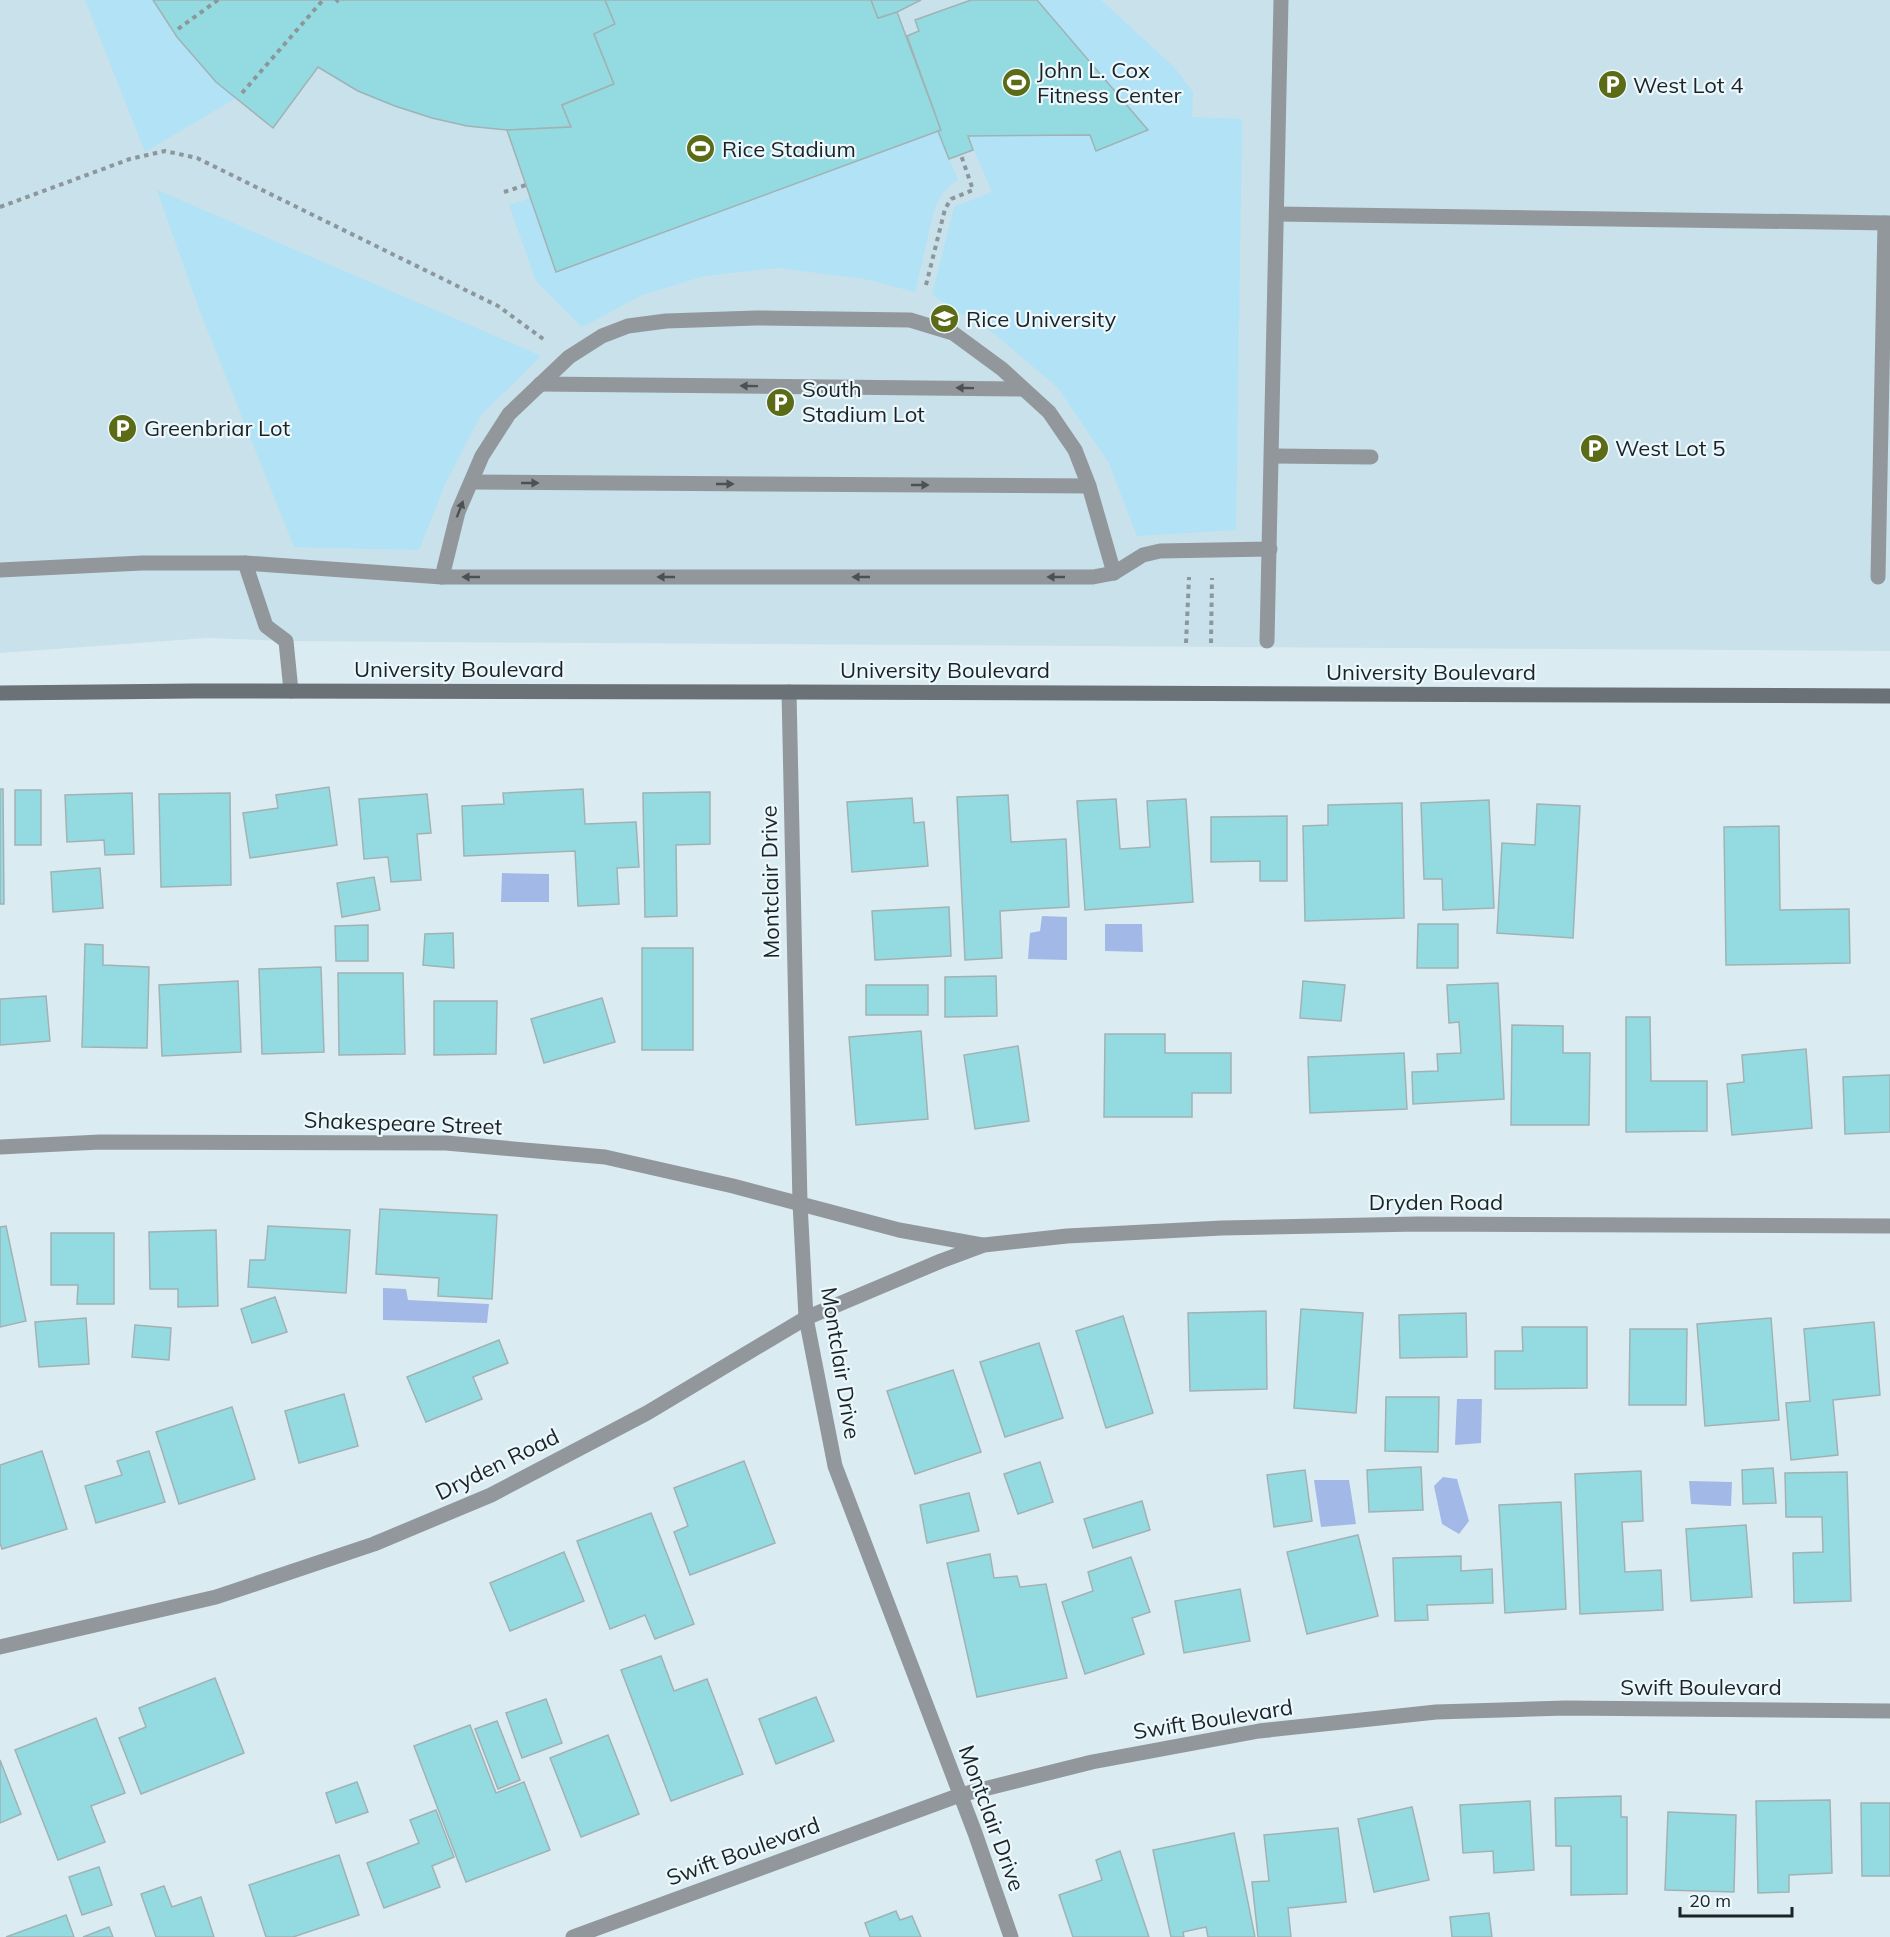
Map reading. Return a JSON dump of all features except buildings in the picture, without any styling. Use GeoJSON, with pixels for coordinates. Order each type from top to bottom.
{"type":"FeatureCollection","features":[{"type":"Feature","properties":{"kind":"main road","name":"University Boulevard"},"geometry":{"type":"LineString","coordinates":[[0,693],[291,691],[1890,696]]}},
{"type":"Feature","properties":{"kind":"street"},"geometry":{"type":"LineString","coordinates":[[1267,641],[1281,0]]}},
{"type":"Feature","properties":{"kind":"street"},"geometry":{"type":"LineString","coordinates":[[1277,214],[1887,223],[1878,577]]}},
{"type":"Feature","properties":{"kind":"street"},"geometry":{"type":"LineString","coordinates":[[442,577],[458,512],[482,456],[509,414],[569,357],[602,336],[628,326],[666,321],[756,318],[910,320],[953,333],[1002,369],[1049,412],[1075,450],[1089,486],[1114,573]]}},
{"type":"Feature","properties":{"kind":"street"},"geometry":{"type":"LineString","coordinates":[[540,384],[1023,389]]}},
{"type":"Feature","properties":{"kind":"street"},"geometry":{"type":"LineString","coordinates":[[1272,456],[1371,457]]}},
{"type":"Feature","properties":{"kind":"street"},"geometry":{"type":"LineString","coordinates":[[471,482],[1089,486]]}},
{"type":"Feature","properties":{"kind":"street"},"geometry":{"type":"LineString","coordinates":[[0,570],[142,563],[245,563],[442,577],[1093,577],[1114,573],[1143,555],[1160,551],[1270,549]]}},
{"type":"Feature","properties":{"kind":"street"},"geometry":{"type":"LineString","coordinates":[[245,563],[266,626],[286,641],[291,691]]}},
{"type":"Feature","properties":{"kind":"street","name":"Montclair Drive"},"geometry":{"type":"LineString","coordinates":[[789,692],[800,1203],[806,1318],[835,1466],[960,1795],[1011,1937]]}},
{"type":"Feature","properties":{"kind":"street","name":"Shakespeare Street"},"geometry":{"type":"LineString","coordinates":[[0,1147],[100,1142],[446,1143],[605,1157],[800,1203]]}},
{"type":"Feature","properties":{"kind":"street","name":"Dryden Road"},"geometry":{"type":"LineString","coordinates":[[800,1203],[899,1230],[984,1245]]}},
{"type":"Feature","properties":{"kind":"street","name":"Dryden Road"},"geometry":{"type":"LineString","coordinates":[[0,1647],[216,1597],[374,1544],[491,1495],[647,1413],[806,1318],[984,1245],[1067,1236],[1234,1228],[1418,1224],[1890,1226]]}},
{"type":"Feature","properties":{"kind":"street","name":"Swift Boulevard"},"geometry":{"type":"LineString","coordinates":[[573,1937],[960,1795],[1092,1762],[1259,1731],[1436,1712],[1566,1708],[1890,1711]]}},
{"type":"Feature","properties":{"kind":"path"},"geometry":{"type":"LineString","coordinates":[[178,29],[218,0]]}},
{"type":"Feature","properties":{"kind":"path"},"geometry":{"type":"LineString","coordinates":[[242,93],[323,0]]}},
{"type":"Feature","properties":{"kind":"path"},"geometry":{"type":"LineString","coordinates":[[0,207],[130,159],[165,152],[197,158],[498,306],[569,357]]}},
{"type":"Feature","properties":{"kind":"path"},"geometry":{"type":"LineString","coordinates":[[927,285],[945,209],[951,199],[973,190],[961,155]]}},
{"type":"Feature","properties":{"kind":"path"},"geometry":{"type":"LineString","coordinates":[[504,192],[526,185]]}},
{"type":"Feature","properties":{"kind":"path"},"geometry":{"type":"LineString","coordinates":[[1186,643],[1190,550]]}},
{"type":"Feature","properties":{"kind":"path"},"geometry":{"type":"LineString","coordinates":[[1211,643],[1212,550]]}},
{"type":"Feature","properties":{"kind":"shaded area","name":"Rice University"},"geometry":{"type":"Polygon","coordinates":[[[0,0],[1890,0],[1890,651],[286,641],[207,638],[0,653],[0,0]]]}},
{"type":"Feature","properties":{"kind":"shaded area","name":"Rice Stadium"},"geometry":{"type":"Polygon","coordinates":[[[85,0],[921,0],[897,12],[941,130],[938,131],[958,180],[943,192],[934,210],[915,292],[865,279],[778,268],[704,276],[642,295],[582,327],[536,281],[509,205],[531,198],[506,130],[449,122],[394,107],[358,92],[318,68],[273,128],[236,98],[145,152],[85,0]]]}},
{"type":"Feature","properties":{"kind":"shaded area"},"geometry":{"type":"Polygon","coordinates":[[[1037,0],[1101,0],[1175,68],[1193,92],[1192,117],[1242,119],[1236,530],[1137,536],[1109,463],[1058,388],[996,335],[932,295],[954,207],[992,192],[968,136],[1090,135],[1096,151],[1148,130],[1037,0]]]}},
{"type":"Feature","properties":{"kind":"shaded area"},"geometry":{"type":"Polygon","coordinates":[[[157,190],[541,356],[481,415],[445,484],[419,550],[294,547],[199,309],[157,190]]]}},
{"type":"Feature","properties":{"kind":"shaded area"},"geometry":{"type":"Polygon","coordinates":[[[502,873],[549,874],[549,902],[501,902],[502,873]]]}},
{"type":"Feature","properties":{"kind":"shaded area"},"geometry":{"type":"Polygon","coordinates":[[[1042,916],[1067,917],[1067,960],[1028,959],[1030,933],[1040,931],[1042,916]]]}},
{"type":"Feature","properties":{"kind":"shaded area"},"geometry":{"type":"Polygon","coordinates":[[[1105,924],[1142,924],[1143,952],[1105,951],[1105,924]]]}},
{"type":"Feature","properties":{"kind":"shaded area"},"geometry":{"type":"Polygon","coordinates":[[[383,1288],[406,1289],[408,1300],[489,1304],[487,1323],[383,1320],[383,1288]]]}},
{"type":"Feature","properties":{"kind":"shaded area"},"geometry":{"type":"Polygon","coordinates":[[[1457,1399],[1482,1399],[1481,1443],[1455,1445],[1457,1399]]]}},
{"type":"Feature","properties":{"kind":"shaded area"},"geometry":{"type":"Polygon","coordinates":[[[1443,1477],[1457,1479],[1469,1521],[1459,1534],[1442,1524],[1434,1486],[1443,1477]]]}},
{"type":"Feature","properties":{"kind":"shaded area"},"geometry":{"type":"Polygon","coordinates":[[[1314,1480],[1349,1480],[1356,1524],[1321,1527],[1314,1480]]]}},
{"type":"Feature","properties":{"kind":"shaded area"},"geometry":{"type":"Polygon","coordinates":[[[1689,1481],[1732,1482],[1731,1506],[1691,1504],[1689,1481]]]}},
{"type":"Feature","properties":{"kind":"place","name":"John L. Cox Fitness Center"},"geometry":{"type":"Point","coordinates":[1016,83]}},
{"type":"Feature","properties":{"kind":"place","name":"West Lot 4"},"geometry":{"type":"Point","coordinates":[1612,85]}},
{"type":"Feature","properties":{"kind":"place","name":"Rice Stadium"},"geometry":{"type":"Point","coordinates":[701,149]}},
{"type":"Feature","properties":{"kind":"place","name":"Rice University"},"geometry":{"type":"Point","coordinates":[945,319]}},
{"type":"Feature","properties":{"kind":"place","name":"South Stadium Lot"},"geometry":{"type":"Point","coordinates":[781,402]}},
{"type":"Feature","properties":{"kind":"place","name":"Greenbriar Lot"},"geometry":{"type":"Point","coordinates":[123,428]}},
{"type":"Feature","properties":{"kind":"place","name":"West Lot 5"},"geometry":{"type":"Point","coordinates":[1594,448]}}]}
